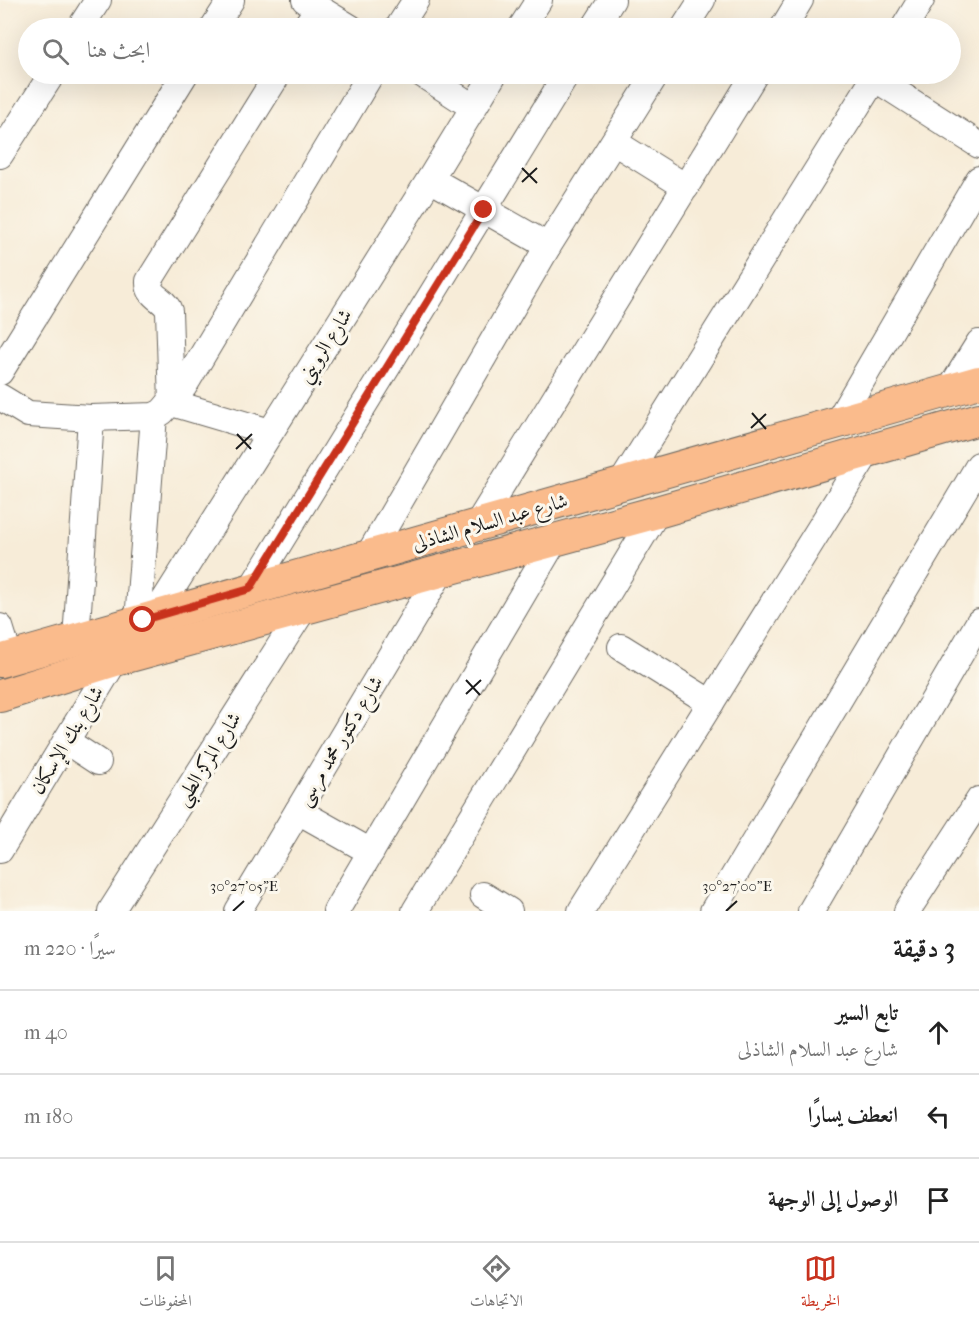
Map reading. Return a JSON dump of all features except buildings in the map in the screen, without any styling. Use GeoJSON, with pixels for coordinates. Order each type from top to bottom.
{"type":"FeatureCollection","features":[{"type":"Feature","properties":{"kind":"main road","name":"شارع عبد السلام الشاذلى"},"geometry":{"type":"LineString","coordinates":[[5,660],[965,385]]}},
{"type":"Feature","properties":{"kind":"main road"},"geometry":{"type":"LineString","coordinates":[[896,406],[904,440]]}},
{"type":"Feature","properties":{"kind":"main road","name":"شارع عبد السلام الشاذلى"},"geometry":{"type":"LineString","coordinates":[[0,696],[116,660],[657,512],[979,419]]}},
{"type":"Feature","properties":{"kind":"street"},"geometry":{"type":"LineString","coordinates":[[86,18],[98,0]]}},
{"type":"Feature","properties":{"kind":"street"},"geometry":{"type":"LineString","coordinates":[[219,18],[231,0]]}},
{"type":"Feature","properties":{"kind":"street"},"geometry":{"type":"LineString","coordinates":[[404,18],[416,0]]}},
{"type":"Feature","properties":{"kind":"street"},"geometry":{"type":"LineString","coordinates":[[527,18],[539,0]]}},
{"type":"Feature","properties":{"kind":"street"},"geometry":{"type":"LineString","coordinates":[[600,18],[612,0]]}},
{"type":"Feature","properties":{"kind":"street"},"geometry":{"type":"LineString","coordinates":[[690,18],[702,0]]}},
{"type":"Feature","properties":{"kind":"street"},"geometry":{"type":"LineString","coordinates":[[791,18],[800,0]]}},
{"type":"Feature","properties":{"kind":"street"},"geometry":{"type":"LineString","coordinates":[[910,18],[921,0]]}},
{"type":"Feature","properties":{"kind":"street"},"geometry":{"type":"LineString","coordinates":[[310,12],[325,18]]}},
{"type":"Feature","properties":{"kind":"street"},"geometry":{"type":"LineString","coordinates":[[0,155],[46,84]]}},
{"type":"Feature","properties":{"kind":"street"},"geometry":{"type":"LineString","coordinates":[[0,372],[179,84]]}},
{"type":"Feature","properties":{"kind":"street"},"geometry":{"type":"LineString","coordinates":[[146,619],[170,312],[164,302],[152,294],[149,289],[150,281],[272,84]]}},
{"type":"Feature","properties":{"kind":"street"},"geometry":{"type":"LineString","coordinates":[[163,409],[184,386],[271,237],[365,84]]}},
{"type":"Feature","properties":{"kind":"street"},"geometry":{"type":"LineString","coordinates":[[437,84],[473,107]]}},
{"type":"Feature","properties":{"kind":"street","name":"شارع الرويني"},"geometry":{"type":"LineString","coordinates":[[146,619],[270,432],[488,84]]}},
{"type":"Feature","properties":{"kind":"street"},"geometry":{"type":"LineString","coordinates":[[250,589],[561,84]]}},
{"type":"Feature","properties":{"kind":"street"},"geometry":{"type":"LineString","coordinates":[[368,556],[548,246],[650,84]]}},
{"type":"Feature","properties":{"kind":"street"},"geometry":{"type":"LineString","coordinates":[[477,525],[750,84]]}},
{"type":"Feature","properties":{"kind":"street"},"geometry":{"type":"LineString","coordinates":[[621,484],[867,84]]}},
{"type":"Feature","properties":{"kind":"street"},"geometry":{"type":"LineString","coordinates":[[887,84],[979,145]]}},
{"type":"Feature","properties":{"kind":"street"},"geometry":{"type":"LineString","coordinates":[[614,142],[686,187]]}},
{"type":"Feature","properties":{"kind":"street"},"geometry":{"type":"LineString","coordinates":[[430,179],[548,246]]}},
{"type":"Feature","properties":{"kind":"street"},"geometry":{"type":"LineString","coordinates":[[837,423],[979,179]]}},
{"type":"Feature","properties":{"kind":"street"},"geometry":{"type":"LineString","coordinates":[[965,385],[979,343]]}},
{"type":"Feature","properties":{"kind":"street"},"geometry":{"type":"LineString","coordinates":[[0,397],[28,414],[91,418],[163,409],[270,432]]}},
{"type":"Feature","properties":{"kind":"street"},"geometry":{"type":"LineString","coordinates":[[76,639],[91,418]]}},
{"type":"Feature","properties":{"kind":"street"},"geometry":{"type":"LineString","coordinates":[[581,911],[868,451]]}},
{"type":"Feature","properties":{"kind":"street"},"geometry":{"type":"LineString","coordinates":[[713,911],[979,465]]}},
{"type":"Feature","properties":{"kind":"street"},"geometry":{"type":"LineString","coordinates":[[415,911],[657,512]]}},
{"type":"Feature","properties":{"kind":"street"},"geometry":{"type":"LineString","coordinates":[[336,911],[556,538]]}},
{"type":"Feature","properties":{"kind":"street","name":"شارع دكتور محمد مرسى"},"geometry":{"type":"LineString","coordinates":[[238,911],[442,570]]}},
{"type":"Feature","properties":{"kind":"street","name":"شارع المركز الطبى"},"geometry":{"type":"LineString","coordinates":[[111,911],[304,608]]}},
{"type":"Feature","properties":{"kind":"street"},"geometry":{"type":"LineString","coordinates":[[811,911],[979,622]]}},
{"type":"Feature","properties":{"kind":"street"},"geometry":{"type":"LineString","coordinates":[[0,627],[5,660]]}},
{"type":"Feature","properties":{"kind":"street"},"geometry":{"type":"LineString","coordinates":[[621,647],[711,704]]}},
{"type":"Feature","properties":{"kind":"street","name":"شارع بنك الإسكان"},"geometry":{"type":"LineString","coordinates":[[0,850],[116,660]]}},
{"type":"Feature","properties":{"kind":"street"},"geometry":{"type":"LineString","coordinates":[[66,741],[98,762]]}},
{"type":"Feature","properties":{"kind":"street"},"geometry":{"type":"LineString","coordinates":[[907,911],[979,800]]}},
{"type":"Feature","properties":{"kind":"street"},"geometry":{"type":"LineString","coordinates":[[298,811],[371,852]]}},
{"type":"Feature","properties":{"kind":"street"},"geometry":{"type":"LineString","coordinates":[[483,895],[509,911]]}},
{"type":"Feature","properties":{"kind":"route"},"geometry":{"type":"LineString","coordinates":[[143,620],[250,589],[484,210]]}}]}
